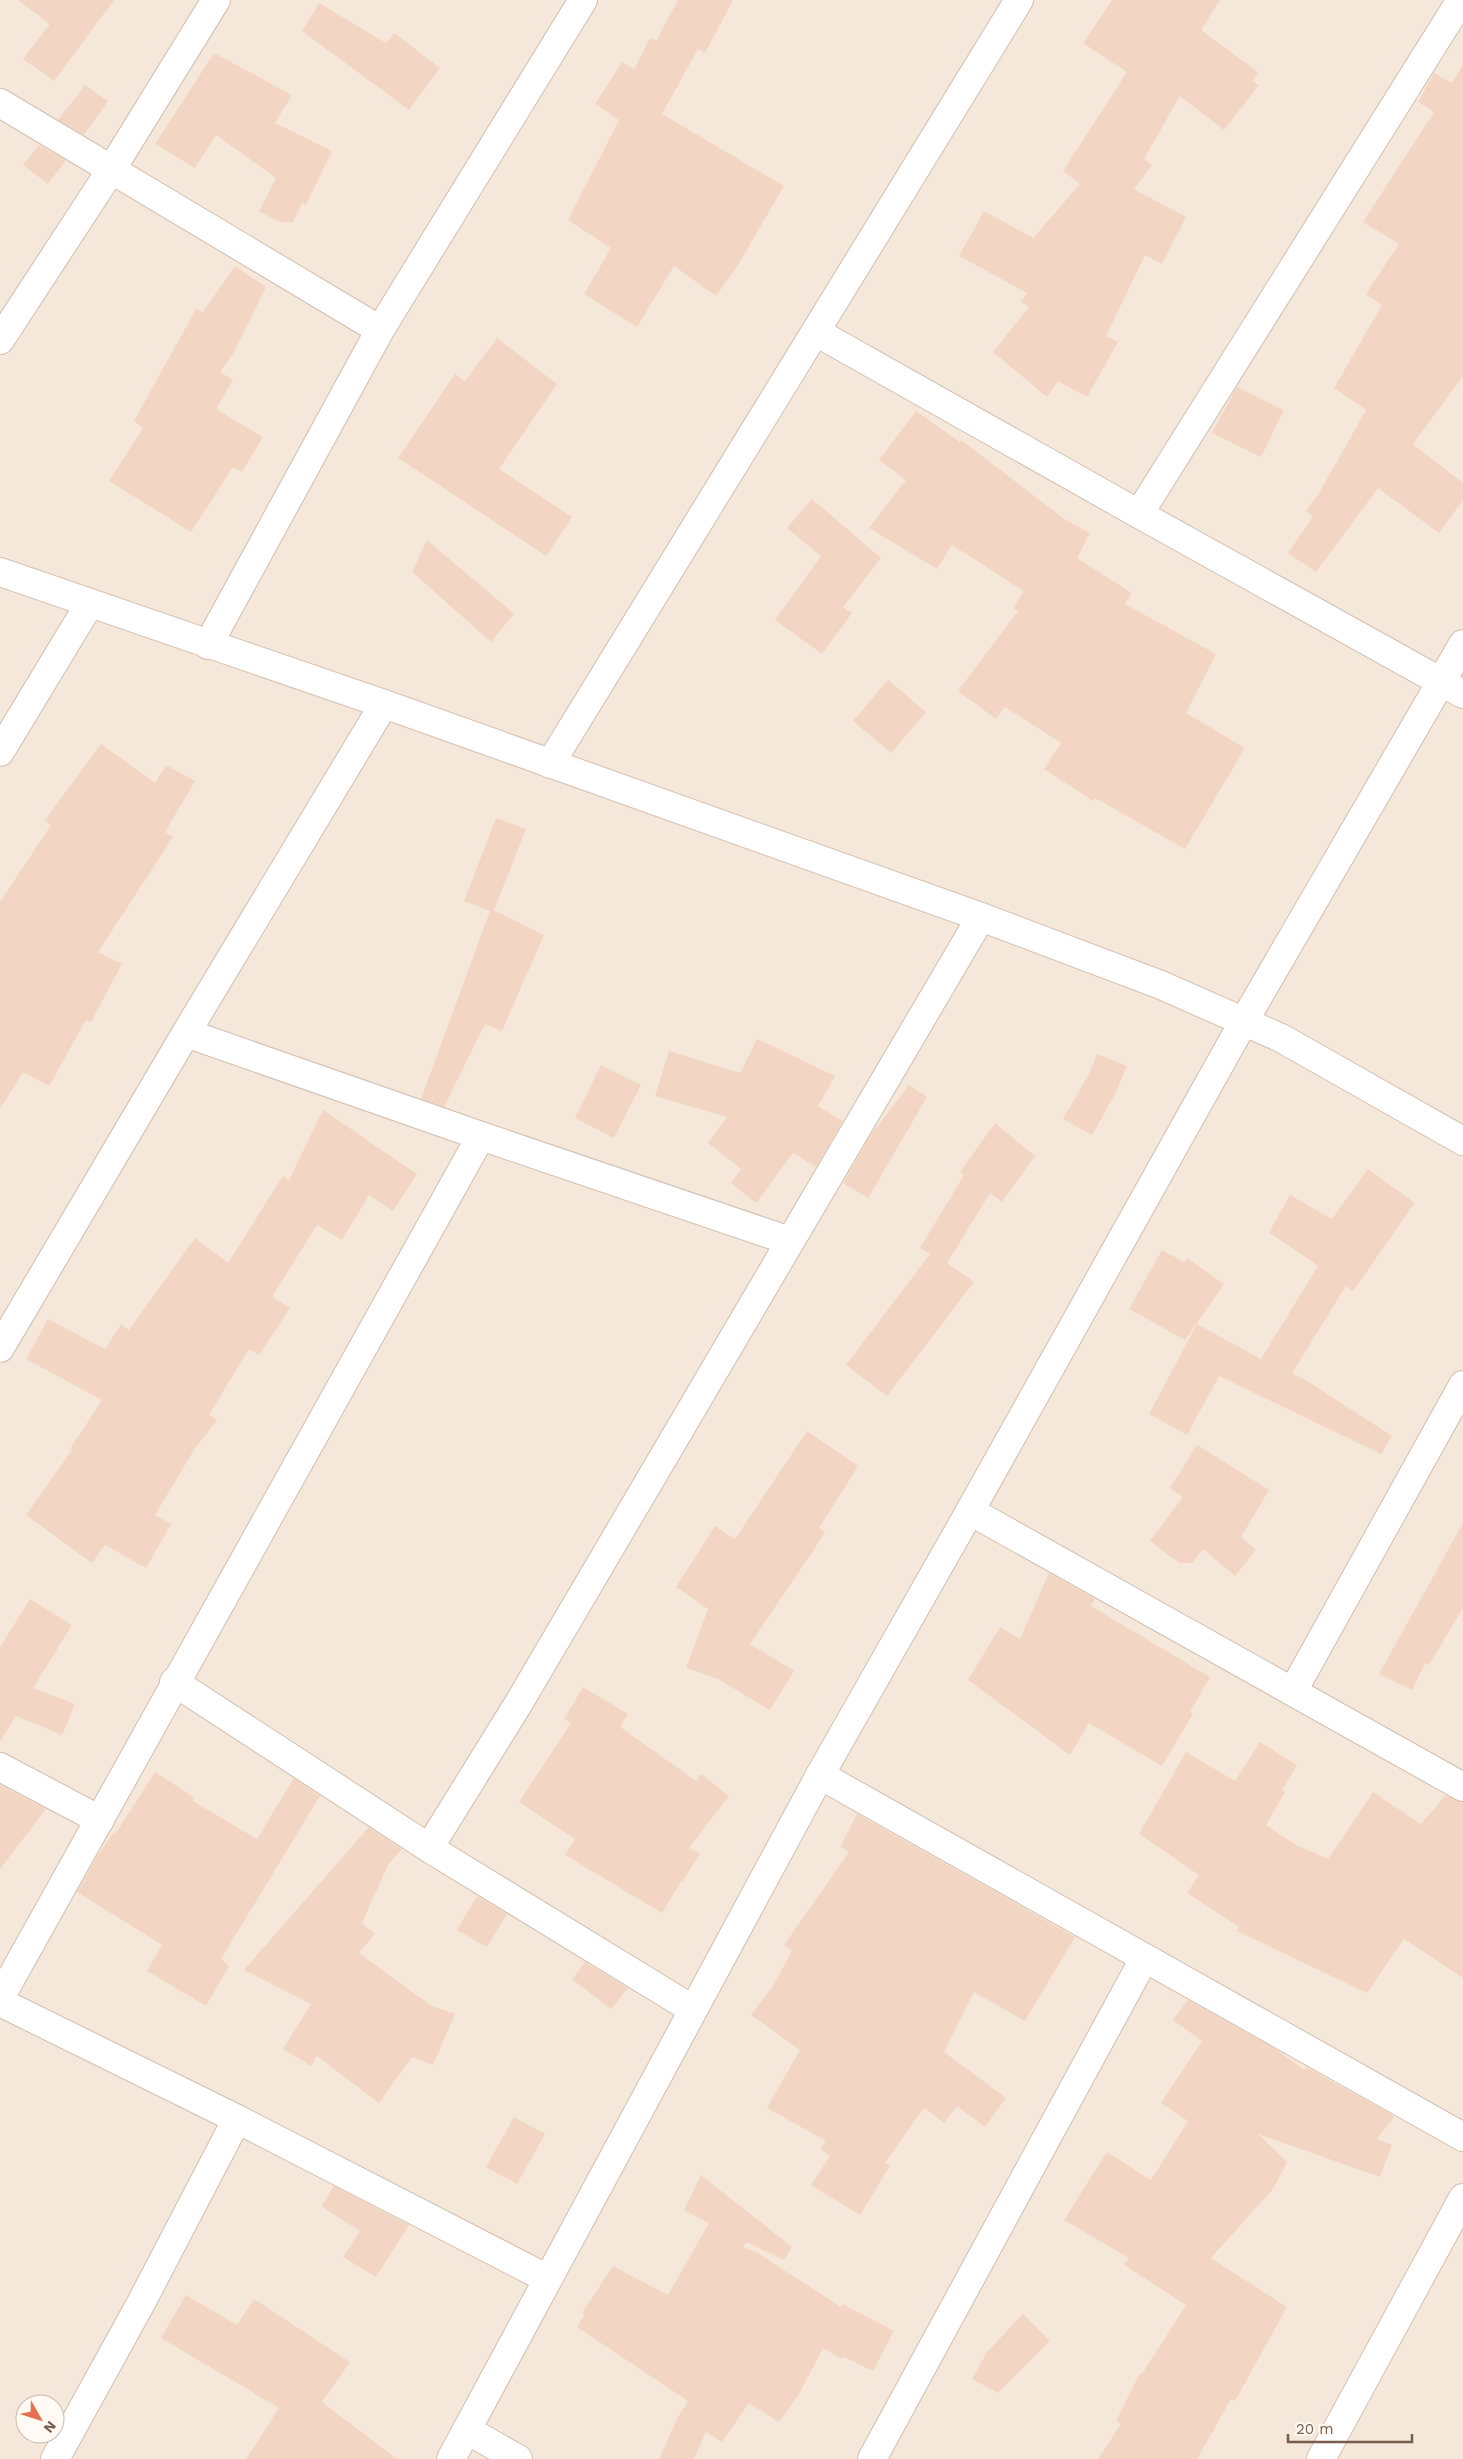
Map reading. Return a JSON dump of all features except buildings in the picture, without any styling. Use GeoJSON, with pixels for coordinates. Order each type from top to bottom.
{"type":"FeatureCollection","features":[{"type":"Feature","properties":{"kind":"street"},"geometry":{"type":"LineString","coordinates":[[0,340],[111,170],[216,0]]}},
{"type":"Feature","properties":{"kind":"street"},"geometry":{"type":"LineString","coordinates":[[208,645],[380,330],[583,0]]}},
{"type":"Feature","properties":{"kind":"street"},"geometry":{"type":"LineString","coordinates":[[550,764],[1018,0]]}},
{"type":"Feature","properties":{"kind":"street"},"geometry":{"type":"LineString","coordinates":[[1138,514],[1461,0]]}},
{"type":"Feature","properties":{"kind":"street"},"geometry":{"type":"LineString","coordinates":[[0,102],[380,330]]}},
{"type":"Feature","properties":{"kind":"street"},"geometry":{"type":"LineString","coordinates":[[816,332],[1138,514],[1452,688]]}},
{"type":"Feature","properties":{"kind":"street"},"geometry":{"type":"LineString","coordinates":[[0,572],[384,704],[981,917],[1161,985],[1281,1038],[1463,1141]]}},
{"type":"Feature","properties":{"kind":"street"},"geometry":{"type":"LineString","coordinates":[[0,752],[90,603]]}},
{"type":"Feature","properties":{"kind":"street"},"geometry":{"type":"LineString","coordinates":[[451,2459],[692,2009],[820,1776],[1244,1021],[1452,688],[1463,644]]}},
{"type":"Feature","properties":{"kind":"street"},"geometry":{"type":"LineString","coordinates":[[0,1348],[186,1033],[384,704]]}},
{"type":"Feature","properties":{"kind":"street"},"geometry":{"type":"LineString","coordinates":[[430,1848],[520,1701],[981,917]]}},
{"type":"Feature","properties":{"kind":"street"},"geometry":{"type":"LineString","coordinates":[[186,1033],[790,1241]]}},
{"type":"Feature","properties":{"kind":"street"},"geometry":{"type":"LineString","coordinates":[[0,1998],[100,1820],[174,1682],[481,1136]]}},
{"type":"Feature","properties":{"kind":"street"},"geometry":{"type":"LineString","coordinates":[[1293,1691],[1463,1385]]}},
{"type":"Feature","properties":{"kind":"street"},"geometry":{"type":"LineString","coordinates":[[970,1511],[1463,1787]]}},
{"type":"Feature","properties":{"kind":"street"},"geometry":{"type":"LineString","coordinates":[[174,1682],[430,1848],[692,2009]]}},
{"type":"Feature","properties":{"kind":"street"},"geometry":{"type":"LineString","coordinates":[[0,1767],[100,1820]]}},
{"type":"Feature","properties":{"kind":"street"},"geometry":{"type":"LineString","coordinates":[[820,1776],[1463,2137]]}},
{"type":"Feature","properties":{"kind":"street"},"geometry":{"type":"LineString","coordinates":[[872,2459],[1144,1959]]}},
{"type":"Feature","properties":{"kind":"street"},"geometry":{"type":"LineString","coordinates":[[0,2002],[237,2119],[548,2279]]}},
{"type":"Feature","properties":{"kind":"street"},"geometry":{"type":"LineString","coordinates":[[56,2459],[141,2303],[237,2119]]}},
{"type":"Feature","properties":{"kind":"street"},"geometry":{"type":"LineString","coordinates":[[1321,2459],[1463,2198]]}},
{"type":"Feature","properties":{"kind":"street"},"geometry":{"type":"LineString","coordinates":[[467,2430],[518,2459]]}},
{"type":"Feature","properties":{"kind":"shaded area"},"geometry":{"type":"Polygon","coordinates":[[[0,0],[1463,0],[1463,2459],[0,2459],[0,0]]]}}]}
